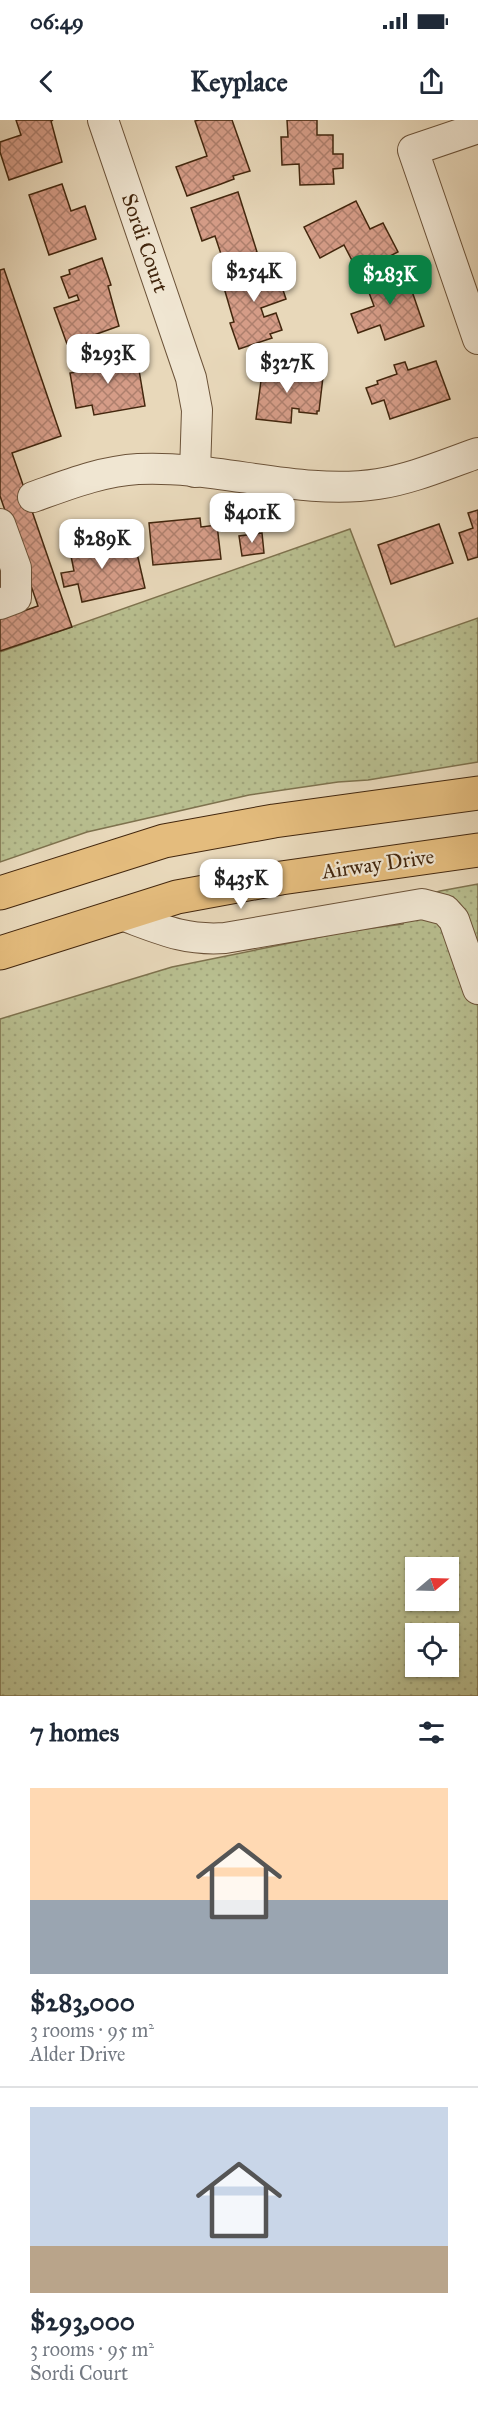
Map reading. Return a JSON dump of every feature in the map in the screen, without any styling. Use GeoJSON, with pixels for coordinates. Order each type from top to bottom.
{"type":"FeatureCollection","features":[{"type":"Feature","properties":{"kind":"main road"},"geometry":{"type":"LineString","coordinates":[[0,893],[164,841],[274,821],[478,793]]}},
{"type":"Feature","properties":{"kind":"main road","name":"Airway Drive"},"geometry":{"type":"LineString","coordinates":[[6,952],[177,897],[478,850]]}},
{"type":"Feature","properties":{"kind":"street","name":"Sordi Court"},"geometry":{"type":"LineString","coordinates":[[104,120],[191,378],[197,410],[195,472]]}},
{"type":"Feature","properties":{"kind":"street"},"geometry":{"type":"LineString","coordinates":[[478,128],[413,150],[478,339]]}},
{"type":"Feature","properties":{"kind":"street"},"geometry":{"type":"LineString","coordinates":[[33,497],[99,475],[137,469],[175,469],[337,487],[377,485],[400,480],[478,453]]}},
{"type":"Feature","properties":{"kind":"street"},"geometry":{"type":"LineString","coordinates":[[0,524],[16,568],[16,598],[0,604]]}},
{"type":"Feature","properties":{"kind":"street"},"geometry":{"type":"LineString","coordinates":[[119,914],[170,933],[200,939],[225,938],[422,904],[445,910],[454,920],[478,989]]}},
{"type":"Feature","properties":{"kind":"green space"},"geometry":{"type":"Polygon","coordinates":[[[350,529],[395,647],[478,618],[478,762],[368,780],[249,795],[87,832],[0,862],[0,652],[350,529]]]}},
{"type":"Feature","properties":{"kind":"green space"},"geometry":{"type":"Polygon","coordinates":[[[478,884],[478,1696],[0,1696],[0,1019],[172,967],[349,931],[403,924],[411,900],[440,891],[478,884]]]}},
{"type":"Feature","properties":{"kind":"building"},"geometry":{"type":"Polygon","coordinates":[[[16,120],[53,120],[51,121],[62,162],[9,180],[0,152],[0,142],[21,135],[16,120]]]}},
{"type":"Feature","properties":{"kind":"building"},"geometry":{"type":"Polygon","coordinates":[[[232,120],[250,171],[187,196],[176,167],[207,156],[195,121],[232,120]]]}},
{"type":"Feature","properties":{"kind":"building"},"geometry":{"type":"Polygon","coordinates":[[[287,120],[317,120],[317,135],[333,135],[333,154],[343,154],[343,168],[333,169],[334,184],[300,185],[299,164],[282,165],[281,137],[288,137],[287,120]]]}},
{"type":"Feature","properties":{"kind":"building"},"geometry":{"type":"Polygon","coordinates":[[[62,184],[71,211],[85,206],[96,239],[49,255],[29,195],[62,184]]]}},
{"type":"Feature","properties":{"kind":"building"},"geometry":{"type":"Polygon","coordinates":[[[238,192],[257,252],[224,263],[215,236],[202,241],[191,208],[238,192]]]}},
{"type":"Feature","properties":{"kind":"building"},"geometry":{"type":"Polygon","coordinates":[[[356,201],[370,229],[383,223],[398,252],[358,272],[344,245],[320,258],[304,227],[356,201]]]}},
{"type":"Feature","properties":{"kind":"building"},"geometry":{"type":"Polygon","coordinates":[[[269,257],[271,264],[274,263],[286,299],[261,308],[264,317],[276,313],[282,330],[270,334],[272,338],[239,349],[230,323],[234,322],[222,281],[258,269],[255,261],[269,257]]]}},
{"type":"Feature","properties":{"kind":"building"},"geometry":{"type":"Polygon","coordinates":[[[102,258],[111,285],[108,286],[119,326],[80,340],[82,346],[71,349],[54,308],[79,300],[77,295],[69,298],[61,277],[70,274],[69,270],[102,258]]]}},
{"type":"Feature","properties":{"kind":"building"},"geometry":{"type":"Polygon","coordinates":[[[404,268],[424,326],[385,340],[380,325],[358,333],[351,314],[374,306],[365,282],[404,268]]]}},
{"type":"Feature","properties":{"kind":"building"},"geometry":{"type":"Polygon","coordinates":[[[4,269],[61,436],[12,453],[72,627],[0,651],[0,619],[38,606],[0,496],[0,270],[4,269]]]}},
{"type":"Feature","properties":{"kind":"building"},"geometry":{"type":"Polygon","coordinates":[[[113,348],[116,368],[138,364],[145,406],[94,415],[92,405],[76,408],[70,373],[92,369],[89,352],[113,348]]]}},
{"type":"Feature","properties":{"kind":"building"},"geometry":{"type":"Polygon","coordinates":[[[264,358],[277,360],[276,371],[323,377],[317,414],[299,412],[299,409],[292,408],[291,423],[256,419],[264,358]]]}},
{"type":"Feature","properties":{"kind":"building"},"geometry":{"type":"Polygon","coordinates":[[[436,361],[450,399],[390,419],[384,400],[372,404],[366,388],[378,384],[377,381],[397,374],[394,365],[405,362],[408,370],[436,361]]]}},
{"type":"Feature","properties":{"kind":"building"},"geometry":{"type":"Polygon","coordinates":[[[478,510],[478,557],[468,560],[459,533],[473,528],[468,513],[478,510]]]}},
{"type":"Feature","properties":{"kind":"building"},"geometry":{"type":"Polygon","coordinates":[[[200,518],[201,527],[217,525],[221,559],[153,565],[149,523],[200,518]]]}},
{"type":"Feature","properties":{"kind":"building"},"geometry":{"type":"Polygon","coordinates":[[[439,524],[453,563],[391,584],[378,545],[439,524]]]}},
{"type":"Feature","properties":{"kind":"building"},"geometry":{"type":"Polygon","coordinates":[[[262,533],[264,553],[242,556],[239,536],[262,533]]]}},
{"type":"Feature","properties":{"kind":"building"},"geometry":{"type":"Polygon","coordinates":[[[96,534],[102,557],[136,549],[145,588],[82,602],[78,584],[64,587],[61,573],[74,571],[68,541],[96,534]]]}}]}
